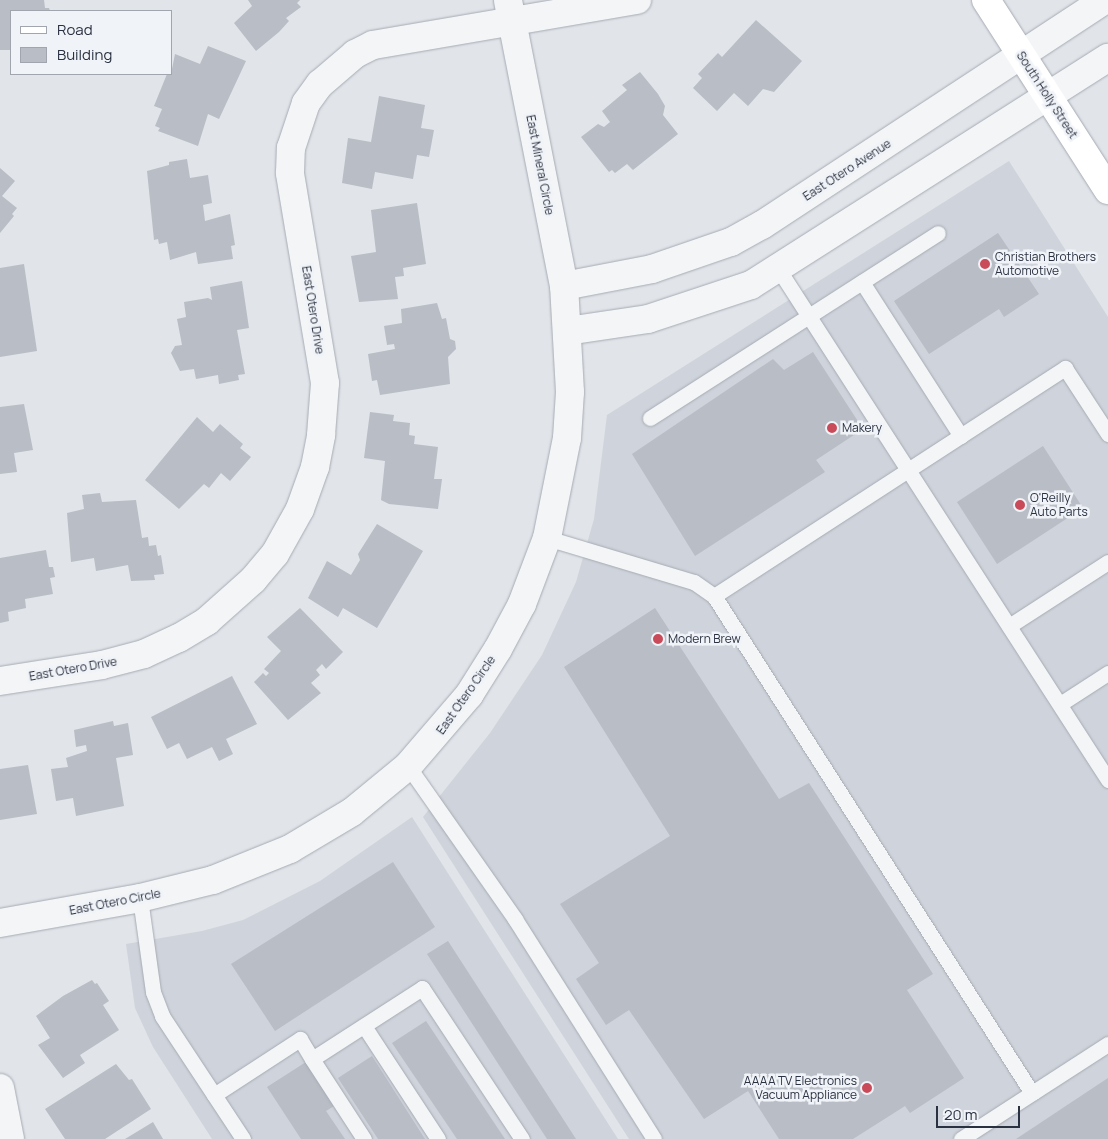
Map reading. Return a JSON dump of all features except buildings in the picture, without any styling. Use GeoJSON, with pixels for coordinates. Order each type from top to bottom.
{"type":"FeatureCollection","features":[{"type":"Feature","properties":{"kind":"main road","name":"South Holly Street"},"geometry":{"type":"LineString","coordinates":[[986,0],[1108,190]]}},
{"type":"Feature","properties":{"kind":"street","name":"East Otero Drive"},"geometry":{"type":"LineString","coordinates":[[0,681],[102,666],[144,654],[179,638],[208,621],[233,600],[275,554],[300,509],[315,467],[322,426],[325,383],[290,173],[291,148],[303,110],[320,84],[337,67],[373,45],[510,10],[637,0]]}},
{"type":"Feature","properties":{"kind":"street","name":"East Otero Avenue"},"geometry":{"type":"LineString","coordinates":[[564,286],[652,269],[731,242],[924,120],[1020,53],[1105,0]]}},
{"type":"Feature","properties":{"kind":"street","name":"East Mineral Circle"},"geometry":{"type":"LineString","coordinates":[[510,10],[564,286],[567,331]]}},
{"type":"Feature","properties":{"kind":"street"},"geometry":{"type":"LineString","coordinates":[[567,331],[648,319],[710,301],[751,285],[779,270],[1108,58]]}},
{"type":"Feature","properties":{"kind":"street","name":"East Otero Circle"},"geometry":{"type":"LineString","coordinates":[[0,923],[140,898],[213,880],[290,849],[352,812],[408,766],[469,695],[498,649],[522,604],[547,538],[567,438],[570,392],[567,331]]}},
{"type":"Feature","properties":{"kind":"street"},"geometry":{"type":"LineString","coordinates":[[0,1088],[10,1139]]}},
{"type":"Feature","properties":{"kind":"lane"},"geometry":{"type":"LineString","coordinates":[[650,418],[938,233]]}},
{"type":"Feature","properties":{"kind":"lane"},"geometry":{"type":"LineString","coordinates":[[779,270],[1108,780]]}},
{"type":"Feature","properties":{"kind":"lane"},"geometry":{"type":"LineString","coordinates":[[862,282],[961,436]]}},
{"type":"Feature","properties":{"kind":"lane"},"geometry":{"type":"LineString","coordinates":[[714,596],[1065,368],[1108,434]]}},
{"type":"Feature","properties":{"kind":"lane"},"geometry":{"type":"LineString","coordinates":[[547,538],[694,582],[714,596],[1032,1093]]}},
{"type":"Feature","properties":{"kind":"lane"},"geometry":{"type":"LineString","coordinates":[[1009,626],[1108,562]]}},
{"type":"Feature","properties":{"kind":"lane"},"geometry":{"type":"LineString","coordinates":[[1060,704],[1108,673]]}},
{"type":"Feature","properties":{"kind":"lane"},"geometry":{"type":"LineString","coordinates":[[408,766],[514,919],[654,1139]]}},
{"type":"Feature","properties":{"kind":"lane"},"geometry":{"type":"LineString","coordinates":[[140,898],[153,992],[162,1016],[243,1139]]}},
{"type":"Feature","properties":{"kind":"lane"},"geometry":{"type":"LineString","coordinates":[[312,1059],[422,988],[522,1139]]}},
{"type":"Feature","properties":{"kind":"lane"},"geometry":{"type":"LineString","coordinates":[[364,1026],[438,1139]]}},
{"type":"Feature","properties":{"kind":"lane"},"geometry":{"type":"LineString","coordinates":[[214,1095],[300,1039],[364,1139]]}},
{"type":"Feature","properties":{"kind":"lane"},"geometry":{"type":"LineString","coordinates":[[961,1139],[1108,1044]]}},
{"type":"Feature","properties":{"kind":"shaded area"},"geometry":{"type":"Polygon","coordinates":[[[1009,161],[1108,317],[1108,1139],[629,1139],[423,817],[490,733],[542,655],[576,582],[594,519],[607,415],[1009,161]]]}},
{"type":"Feature","properties":{"kind":"shaded area"},"geometry":{"type":"Polygon","coordinates":[[[412,817],[618,1139],[212,1139],[153,1047],[135,1008],[126,944],[202,931],[243,920],[320,881],[412,817]]]}},
{"type":"Feature","properties":{"kind":"place","name":"Christian Brothers Automotive"},"geometry":{"type":"Point","coordinates":[985,264]}},
{"type":"Feature","properties":{"kind":"place","name":"Makery"},"geometry":{"type":"Point","coordinates":[832,428]}},
{"type":"Feature","properties":{"kind":"place","name":"O'Reilly Auto Parts"},"geometry":{"type":"Point","coordinates":[1020,505]}},
{"type":"Feature","properties":{"kind":"place","name":"Modern Brew"},"geometry":{"type":"Point","coordinates":[658,639]}},
{"type":"Feature","properties":{"kind":"place","name":"AAAA TV Electronics Vacuum Appliance"},"geometry":{"type":"Point","coordinates":[867,1088]}}]}
